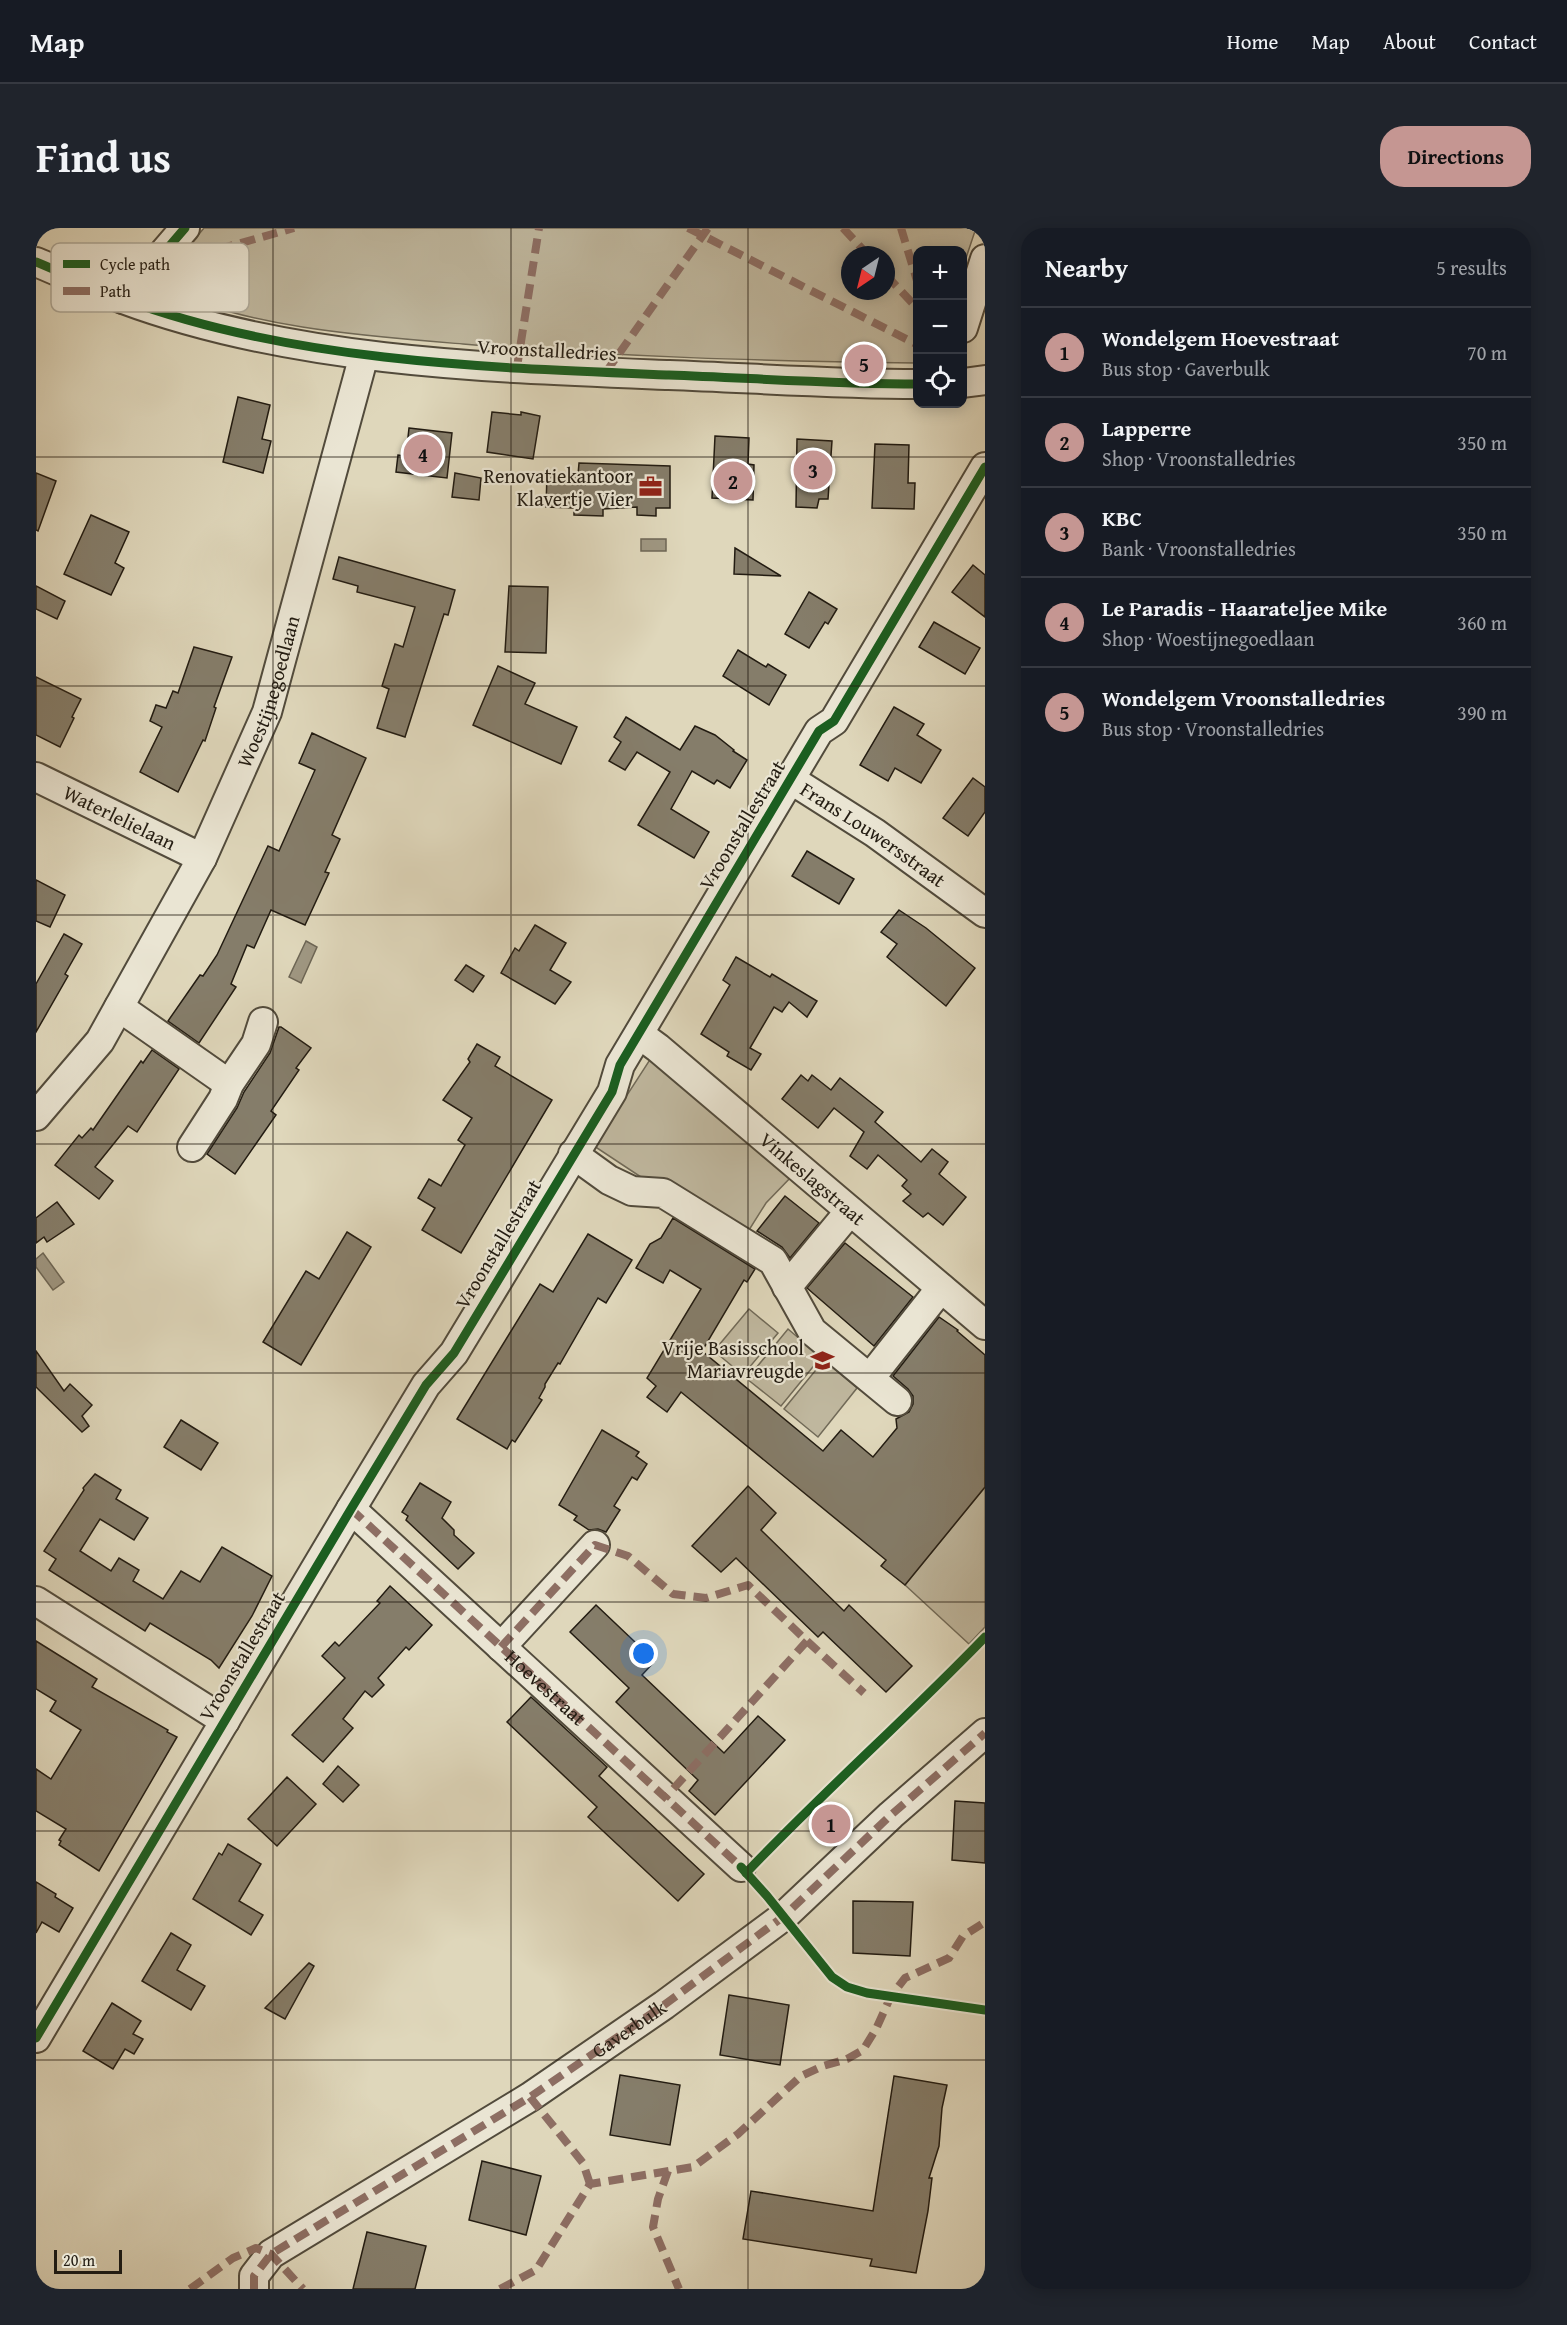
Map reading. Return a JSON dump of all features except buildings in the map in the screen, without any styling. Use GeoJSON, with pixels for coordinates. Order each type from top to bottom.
{"type":"FeatureCollection","features":[{"type":"Feature","properties":{"kind":"street"},"geometry":{"type":"LineString","coordinates":[[171,243],[184,228]]}},
{"type":"Feature","properties":{"kind":"street"},"geometry":{"type":"LineString","coordinates":[[967,315],[985,259]]}},
{"type":"Feature","properties":{"kind":"street","name":"Vroonstalledries"},"geometry":{"type":"LineString","coordinates":[[36,262],[51,268]]}},
{"type":"Feature","properties":{"kind":"street","name":"Vroonstalledries"},"geometry":{"type":"LineString","coordinates":[[164,312],[260,337],[364,355],[517,368],[913,384]]}},
{"type":"Feature","properties":{"kind":"street","name":"Woestijnegoedlaan"},"geometry":{"type":"LineString","coordinates":[[36,1116],[100,1041],[202,858],[267,712],[364,355]]}},
{"type":"Feature","properties":{"kind":"street"},"geometry":{"type":"LineString","coordinates":[[842,382],[852,365],[913,368]]}},
{"type":"Feature","properties":{"kind":"street"},"geometry":{"type":"LineString","coordinates":[[967,382],[985,380]]}},
{"type":"Feature","properties":{"kind":"street","name":"Vroonstallestraat"},"geometry":{"type":"LineString","coordinates":[[36,2038],[426,1385],[454,1353],[612,1092],[620,1065],[819,731],[834,721],[985,467]]}},
{"type":"Feature","properties":{"kind":"street","name":"Waterlelielaan"},"geometry":{"type":"LineString","coordinates":[[36,777],[202,858]]}},
{"type":"Feature","properties":{"kind":"street","name":"Frans Louwersstraat"},"geometry":{"type":"LineString","coordinates":[[790,780],[875,832],[985,913]]}},
{"type":"Feature","properties":{"kind":"street"},"geometry":{"type":"LineString","coordinates":[[119,1007],[229,1084]]}},
{"type":"Feature","properties":{"kind":"street"},"geometry":{"type":"LineString","coordinates":[[192,1147],[223,1099],[229,1084],[256,1044],[263,1022]]}},
{"type":"Feature","properties":{"kind":"street","name":"Vinkeslagstraat"},"geometry":{"type":"LineString","coordinates":[[639,1034],[985,1325]]}},
{"type":"Feature","properties":{"kind":"street"},"geometry":{"type":"LineString","coordinates":[[573,1154],[609,1180],[632,1191],[663,1193],[773,1261],[812,1331],[897,1401]]}},
{"type":"Feature","properties":{"kind":"street"},"geometry":{"type":"LineString","coordinates":[[787,1287],[850,1211]]}},
{"type":"Feature","properties":{"kind":"street"},"geometry":{"type":"LineString","coordinates":[[870,1378],[941,1288]]}},
{"type":"Feature","properties":{"kind":"street","name":"Hoevestraat"},"geometry":{"type":"LineString","coordinates":[[351,1509],[741,1867]]}},
{"type":"Feature","properties":{"kind":"street"},"geometry":{"type":"LineString","coordinates":[[501,1647],[595,1545]]}},
{"type":"Feature","properties":{"kind":"street"},"geometry":{"type":"LineString","coordinates":[[36,1601],[225,1721]]}},
{"type":"Feature","properties":{"kind":"street","name":"Gaverbulk"},"geometry":{"type":"LineString","coordinates":[[254,2289],[254,2276],[277,2250],[530,2097],[664,2005],[784,1916],[891,1815],[985,1733]]}},
{"type":"Feature","properties":{"kind":"shaded area"},"geometry":{"type":"Polygon","coordinates":[[[204,228],[976,228],[967,255],[967,246],[913,246],[913,363],[633,355],[386,337],[306,328],[229,312],[249,312],[249,243],[192,243],[204,228]]]}},
{"type":"Feature","properties":{"kind":"shaded area"},"geometry":{"type":"Polygon","coordinates":[[[641,539],[666,539],[666,551],[641,551],[641,539]]]}},
{"type":"Feature","properties":{"kind":"shaded area"},"geometry":{"type":"Polygon","coordinates":[[[306,941],[317,947],[301,983],[289,977],[306,941]]]}},
{"type":"Feature","properties":{"kind":"shaded area"},"geometry":{"type":"Polygon","coordinates":[[[651,1058],[792,1176],[766,1203],[749,1230],[653,1185],[594,1146],[651,1058]]]}},
{"type":"Feature","properties":{"kind":"shaded area"},"geometry":{"type":"Polygon","coordinates":[[[43,1253],[64,1282],[53,1290],[36,1267],[36,1259],[43,1253]]]}},
{"type":"Feature","properties":{"kind":"shaded area"},"geometry":{"type":"Polygon","coordinates":[[[749,1309],[778,1333],[743,1375],[714,1351],[749,1309]]]}},
{"type":"Feature","properties":{"kind":"shaded area"},"geometry":{"type":"Polygon","coordinates":[[[788,1329],[821,1357],[781,1406],[747,1379],[788,1329]]]}},
{"type":"Feature","properties":{"kind":"shaded area"},"geometry":{"type":"Polygon","coordinates":[[[824,1360],[857,1388],[818,1437],[784,1409],[824,1360]]]}},
{"type":"Feature","properties":{"kind":"shaded area"},"geometry":{"type":"Polygon","coordinates":[[[985,1487],[985,1627],[969,1644],[905,1585],[985,1487]]]}},
{"type":"Feature","properties":{"kind":"marked path"},"geometry":{"type":"LineString","coordinates":[[241,243],[294,228]]}},
{"type":"Feature","properties":{"kind":"marked path"},"geometry":{"type":"LineString","coordinates":[[517,367],[539,228]]}},
{"type":"Feature","properties":{"kind":"marked path"},"geometry":{"type":"LineString","coordinates":[[688,228],[913,342]]}},
{"type":"Feature","properties":{"kind":"marked path"},"geometry":{"type":"LineString","coordinates":[[606,372],[708,228]]}},
{"type":"Feature","properties":{"kind":"marked path"},"geometry":{"type":"LineString","coordinates":[[843,228],[860,246]]}},
{"type":"Feature","properties":{"kind":"marked path"},"geometry":{"type":"LineString","coordinates":[[901,228],[913,268]]}},
{"type":"Feature","properties":{"kind":"marked path"},"geometry":{"type":"LineString","coordinates":[[895,285],[913,304]]}},
{"type":"Feature","properties":{"kind":"marked path"},"geometry":{"type":"LineString","coordinates":[[351,1509],[741,1867]]}},
{"type":"Feature","properties":{"kind":"marked path"},"geometry":{"type":"LineString","coordinates":[[501,1647],[595,1545],[628,1556],[673,1594],[706,1598],[748,1585],[807,1641],[665,1798]]}},
{"type":"Feature","properties":{"kind":"marked path"},"geometry":{"type":"LineString","coordinates":[[807,1641],[864,1693]]}},
{"type":"Feature","properties":{"kind":"marked path"},"geometry":{"type":"LineString","coordinates":[[254,2289],[254,2276],[271,2254],[530,2097],[664,2005],[784,1916],[891,1815],[985,1733]]}},
{"type":"Feature","properties":{"kind":"marked path"},"geometry":{"type":"LineString","coordinates":[[500,2289],[536,2270],[590,2184],[693,2167],[738,2134],[801,2076],[847,2059],[863,2050],[876,2029],[891,1996],[905,1978],[949,1958],[963,1936],[985,1922]]}},
{"type":"Feature","properties":{"kind":"marked path"},"geometry":{"type":"LineString","coordinates":[[530,2097],[583,2163],[590,2184]]}},
{"type":"Feature","properties":{"kind":"marked path"},"geometry":{"type":"LineString","coordinates":[[668,2171],[658,2199],[653,2227],[679,2289]]}},
{"type":"Feature","properties":{"kind":"marked path"},"geometry":{"type":"LineString","coordinates":[[190,2289],[233,2258],[256,2248],[271,2254],[303,2289]]}},
{"type":"Feature","properties":{"kind":"cycle path"},"geometry":{"type":"LineString","coordinates":[[172,243],[185,228]]}},
{"type":"Feature","properties":{"kind":"cycle path"},"geometry":{"type":"LineString","coordinates":[[36,262],[51,268]]}},
{"type":"Feature","properties":{"kind":"cycle path"},"geometry":{"type":"LineString","coordinates":[[163,312],[254,336],[323,349],[392,358],[532,369],[913,384]]}},
{"type":"Feature","properties":{"kind":"cycle path"},"geometry":{"type":"LineString","coordinates":[[36,2038],[426,1385],[454,1353],[612,1092],[620,1065],[819,731],[834,721],[985,467]]}},
{"type":"Feature","properties":{"kind":"cycle path"},"geometry":{"type":"LineString","coordinates":[[746,1873],[985,1637]]}},
{"type":"Feature","properties":{"kind":"cycle path"},"geometry":{"type":"LineString","coordinates":[[741,1867],[832,1977],[847,1987],[867,1993],[985,2010]]}},
{"type":"Feature","properties":{"kind":"place","name":"Wondelgem Vroonstalledries"},"geometry":{"type":"Point","coordinates":[864,364]}},
{"type":"Feature","properties":{"kind":"place","name":"Le Paradis - Haarateljee Mike"},"geometry":{"type":"Point","coordinates":[423,454]}},
{"type":"Feature","properties":{"kind":"place","name":"KBC"},"geometry":{"type":"Point","coordinates":[813,470]}},
{"type":"Feature","properties":{"kind":"place","name":"Lapperre"},"geometry":{"type":"Point","coordinates":[733,481]}},
{"type":"Feature","properties":{"kind":"place","name":"Renovatiekantoor Klavertje Vier"},"geometry":{"type":"Point","coordinates":[651,487]}},
{"type":"Feature","properties":{"kind":"place","name":"Vrije Basisschool Mariavreugde"},"geometry":{"type":"Point","coordinates":[822,1360]}},
{"type":"Feature","properties":{"kind":"place","name":"Wondelgem Hoevestraat"},"geometry":{"type":"Point","coordinates":[831,1824]}}]}
